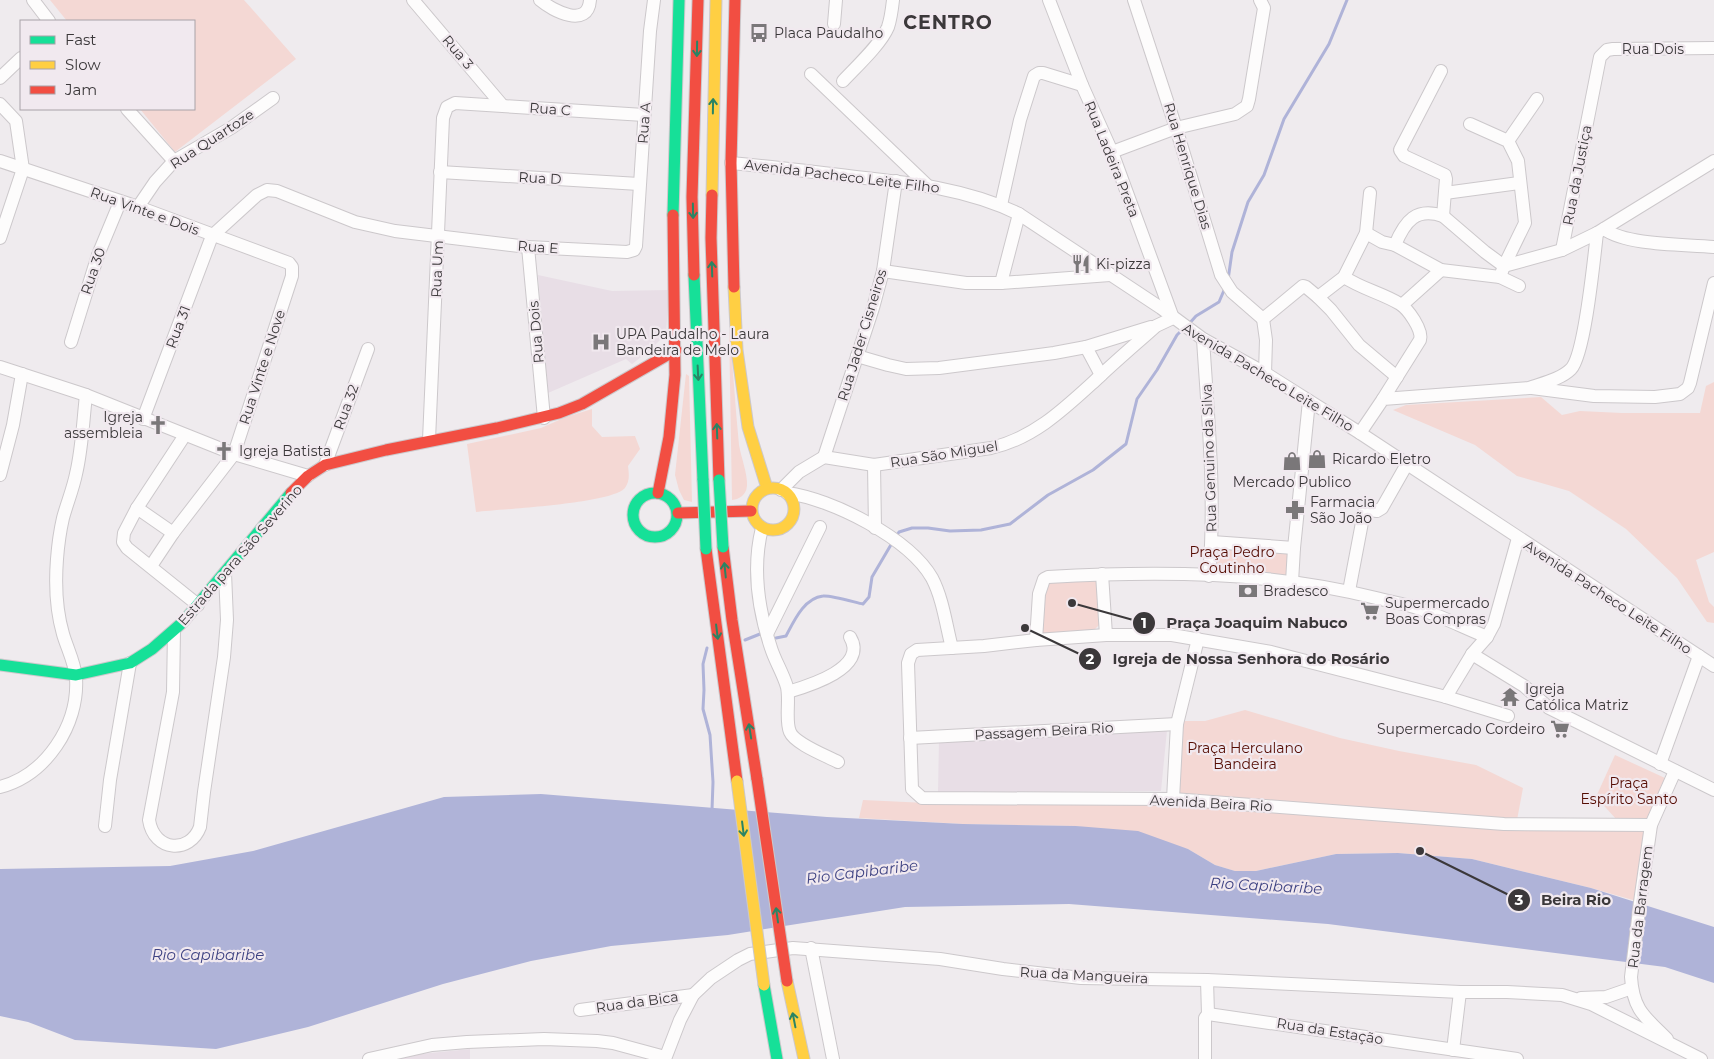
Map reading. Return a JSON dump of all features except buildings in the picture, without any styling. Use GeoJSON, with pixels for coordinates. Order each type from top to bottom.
{"type":"FeatureCollection","features":[{"type":"Feature","properties":{"kind":"main road"},"geometry":{"type":"LineString","coordinates":[[658,493],[670,428],[675,376],[673,211],[679,0]]}},
{"type":"Feature","properties":{"kind":"main road"},"geometry":{"type":"LineString","coordinates":[[698,0],[692,196],[694,293],[706,548],[764,985],[777,1059]]}},
{"type":"Feature","properties":{"kind":"main road"},"geometry":{"type":"LineString","coordinates":[[716,0],[711,238],[723,547],[732,620],[786,981],[804,1059]]}},
{"type":"Feature","properties":{"kind":"main road"},"geometry":{"type":"LineString","coordinates":[[736,0],[731,163],[732,258],[737,350],[748,428],[767,488]]}},
{"type":"Feature","properties":{"kind":"main road","name":"Estrada para São Severino"},"geometry":{"type":"LineString","coordinates":[[0,665],[76,675],[108,669],[130,662],[152,649],[174,631],[286,499],[308,476],[325,465],[429,440],[544,418],[582,404],[676,350]]}},
{"type":"Feature","properties":{"kind":"main road"},"geometry":{"type":"LineString","coordinates":[[767,488],[784,492],[794,506],[792,519],[782,529],[768,530],[762,528],[756,523],[751,511],[755,497],[767,488]]}},
{"type":"Feature","properties":{"kind":"main road"},"geometry":{"type":"LineString","coordinates":[[658,493],[666,495],[672,500],[678,514],[674,527],[663,536],[648,536],[642,533],[634,521],[635,506],[644,496],[658,493]]}},
{"type":"Feature","properties":{"kind":"main road"},"geometry":{"type":"LineString","coordinates":[[678,514],[751,511]]}},
{"type":"Feature","properties":{"kind":"street"},"geometry":{"type":"LineString","coordinates":[[33,0],[48,20]]}},
{"type":"Feature","properties":{"kind":"street","name":"Rua 3"},"geometry":{"type":"LineString","coordinates":[[413,0],[502,105]]}},
{"type":"Feature","properties":{"kind":"street"},"geometry":{"type":"LineString","coordinates":[[540,0],[566,15],[576,16],[583,14],[589,5]]}},
{"type":"Feature","properties":{"kind":"street","name":"Rua A"},"geometry":{"type":"LineString","coordinates":[[636,246],[650,31],[654,0]]}},
{"type":"Feature","properties":{"kind":"street"},"geometry":{"type":"LineString","coordinates":[[834,24],[836,0]]}},
{"type":"Feature","properties":{"kind":"street"},"geometry":{"type":"LineString","coordinates":[[844,81],[887,29],[892,0]]}},
{"type":"Feature","properties":{"kind":"street","name":"Rua Ladeira Preta"},"geometry":{"type":"LineString","coordinates":[[1048,0],[1181,324]]}},
{"type":"Feature","properties":{"kind":"street","name":"Rua Henrique Dias"},"geometry":{"type":"LineString","coordinates":[[1134,0],[1176,128],[1221,276],[1232,292],[1263,319]]}},
{"type":"Feature","properties":{"kind":"street"},"geometry":{"type":"LineString","coordinates":[[1112,152],[1176,128],[1235,114],[1247,106],[1264,3]]}},
{"type":"Feature","properties":{"kind":"street","name":"Rua Dois"},"geometry":{"type":"LineString","coordinates":[[1598,62],[1605,52],[1614,49],[1714,48]]}},
{"type":"Feature","properties":{"kind":"street"},"geometry":{"type":"LineString","coordinates":[[0,78],[20,59]]}},
{"type":"Feature","properties":{"kind":"street","name":"Rua da Justiça"},"geometry":{"type":"LineString","coordinates":[[1562,250],[1598,62]]}},
{"type":"Feature","properties":{"kind":"street"},"geometry":{"type":"LineString","coordinates":[[1441,71],[1401,148],[1401,153],[1445,175],[1443,216]]}},
{"type":"Feature","properties":{"kind":"street"},"geometry":{"type":"LineString","coordinates":[[1001,205],[1020,120],[1034,76],[1043,73],[1082,85]]}},
{"type":"Feature","properties":{"kind":"street"},"geometry":{"type":"LineString","coordinates":[[812,74],[927,185]]}},
{"type":"Feature","properties":{"kind":"street","name":"Rua Quartoze"},"geometry":{"type":"LineString","coordinates":[[138,207],[149,190],[174,160],[231,128],[273,98]]}},
{"type":"Feature","properties":{"kind":"street"},"geometry":{"type":"LineString","coordinates":[[1508,141],[1537,100]]}},
{"type":"Feature","properties":{"kind":"street","name":"Rua C"},"geometry":{"type":"LineString","coordinates":[[455,103],[644,115]]}},
{"type":"Feature","properties":{"kind":"street","name":"Rua Um"},"geometry":{"type":"LineString","coordinates":[[429,440],[444,114],[448,107],[455,103]]}},
{"type":"Feature","properties":{"kind":"street"},"geometry":{"type":"LineString","coordinates":[[0,104],[16,121],[23,169],[0,238]]}},
{"type":"Feature","properties":{"kind":"street"},"geometry":{"type":"LineString","coordinates":[[128,110],[174,160]]}},
{"type":"Feature","properties":{"kind":"street"},"geometry":{"type":"LineString","coordinates":[[1470,124],[1508,141],[1518,161],[1525,223],[1502,272]]}},
{"type":"Feature","properties":{"kind":"street","name":"Rua Vinte e Dois"},"geometry":{"type":"LineString","coordinates":[[0,161],[138,207],[289,263]]}},
{"type":"Feature","properties":{"kind":"street","name":"Rua da Justiça"},"geometry":{"type":"LineString","coordinates":[[1562,250],[1600,231],[1714,161]]}},
{"type":"Feature","properties":{"kind":"street","name":"Avenida Pacheco Leite Filho"},"geometry":{"type":"LineString","coordinates":[[731,163],[927,185],[973,196],[1001,205],[1019,214],[1203,339],[1265,373],[1360,433],[1714,666]]}},
{"type":"Feature","properties":{"kind":"street","name":"Rua D"},"geometry":{"type":"LineString","coordinates":[[440,172],[639,184]]}},
{"type":"Feature","properties":{"kind":"street","name":"Rua Jader Cisneiros"},"geometry":{"type":"LineString","coordinates":[[824,457],[883,271],[896,181]]}},
{"type":"Feature","properties":{"kind":"street"},"geometry":{"type":"LineString","coordinates":[[1445,193],[1519,183]]}},
{"type":"Feature","properties":{"kind":"street","name":"Rua E"},"geometry":{"type":"LineString","coordinates":[[212,236],[257,196],[267,190],[277,191],[331,213],[374,227],[395,231],[528,247],[627,252],[634,250],[636,246]]}},
{"type":"Feature","properties":{"kind":"street"},"geometry":{"type":"LineString","coordinates":[[1318,297],[1344,277],[1366,233],[1370,193]]}},
{"type":"Feature","properties":{"kind":"street","name":"Rua 30"},"geometry":{"type":"LineString","coordinates":[[71,342],[87,286],[120,202]]}},
{"type":"Feature","properties":{"kind":"street"},"geometry":{"type":"LineString","coordinates":[[1395,245],[1400,232],[1418,214],[1426,213],[1443,216],[1519,286]]}},
{"type":"Feature","properties":{"kind":"street"},"geometry":{"type":"LineString","coordinates":[[1000,282],[1019,214]]}},
{"type":"Feature","properties":{"kind":"street"},"geometry":{"type":"LineString","coordinates":[[1529,388],[1562,375],[1576,362],[1600,231],[1628,239],[1714,247]]}},
{"type":"Feature","properties":{"kind":"street"},"geometry":{"type":"LineString","coordinates":[[1366,233],[1382,242],[1395,245],[1441,270],[1502,272],[1562,250]]}},
{"type":"Feature","properties":{"kind":"street","name":"Rua 31"},"geometry":{"type":"LineString","coordinates":[[143,419],[212,236]]}},
{"type":"Feature","properties":{"kind":"street","name":"Rua Dois"},"geometry":{"type":"LineString","coordinates":[[528,247],[544,418]]}},
{"type":"Feature","properties":{"kind":"street","name":"Rua Vinte e Nove"},"geometry":{"type":"LineString","coordinates":[[151,566],[173,533],[234,454],[292,276],[292,267],[289,263]]}},
{"type":"Feature","properties":{"kind":"street"},"geometry":{"type":"LineString","coordinates":[[1402,305],[1441,270]]}},
{"type":"Feature","properties":{"kind":"street"},"geometry":{"type":"LineString","coordinates":[[883,271],[966,283],[1110,275]]}},
{"type":"Feature","properties":{"kind":"street"},"geometry":{"type":"LineString","coordinates":[[1344,277],[1367,290],[1402,305],[1418,326],[1421,337],[1398,377],[1360,433]]}},
{"type":"Feature","properties":{"kind":"street"},"geometry":{"type":"LineString","coordinates":[[1383,399],[1529,388],[1594,396],[1655,397],[1680,394],[1688,388],[1690,383],[1714,283]]}},
{"type":"Feature","properties":{"kind":"street"},"geometry":{"type":"LineString","coordinates":[[1265,373],[1266,340],[1263,319],[1303,286],[1331,310],[1359,345],[1398,377]]}},
{"type":"Feature","properties":{"kind":"street","name":"Rua São Miguel"},"geometry":{"type":"LineString","coordinates":[[824,457],[874,465],[1007,444],[1026,436],[1066,407],[1156,326],[1181,324]]}},
{"type":"Feature","properties":{"kind":"street"},"geometry":{"type":"LineString","coordinates":[[857,356],[888,366],[917,369],[939,368],[1086,347],[1156,326]]}},
{"type":"Feature","properties":{"kind":"street","name":"Rua Genuino da Silva"},"geometry":{"type":"LineString","coordinates":[[1203,339],[1212,502],[1212,542],[1209,576]]}},
{"type":"Feature","properties":{"kind":"street"},"geometry":{"type":"LineString","coordinates":[[1086,347],[1101,374]]}},
{"type":"Feature","properties":{"kind":"street","name":"Rua 32"},"geometry":{"type":"LineString","coordinates":[[325,465],[368,348]]}},
{"type":"Feature","properties":{"kind":"street"},"geometry":{"type":"LineString","coordinates":[[0,366],[86,396],[234,454],[308,476]]}},
{"type":"Feature","properties":{"kind":"street"},"geometry":{"type":"LineString","coordinates":[[0,475],[13,425],[22,374]]}},
{"type":"Feature","properties":{"kind":"street"},"geometry":{"type":"LineString","coordinates":[[0,787],[23,779],[44,761],[54,750],[71,717],[76,693],[76,675],[58,615],[56,580],[62,520],[76,476],[80,456],[86,396]]}},
{"type":"Feature","properties":{"kind":"street"},"geometry":{"type":"LineString","coordinates":[[1292,582],[1309,401]]}},
{"type":"Feature","properties":{"kind":"street"},"geometry":{"type":"LineString","coordinates":[[185,435],[137,508],[124,533],[123,542],[127,548],[198,604]]}},
{"type":"Feature","properties":{"kind":"street"},"geometry":{"type":"LineString","coordinates":[[824,457],[803,468],[789,480],[784,492],[816,500],[875,528],[902,545],[916,558],[932,578],[952,648],[1106,635],[1172,635],[1271,652],[1446,697],[1508,716]]}},
{"type":"Feature","properties":{"kind":"street"},"geometry":{"type":"LineString","coordinates":[[1349,591],[1364,512],[1368,509],[1377,511],[1382,509],[1408,464]]}},
{"type":"Feature","properties":{"kind":"street"},"geometry":{"type":"LineString","coordinates":[[874,465],[875,528]]}},
{"type":"Feature","properties":{"kind":"street"},"geometry":{"type":"LineString","coordinates":[[137,508],[173,533]]}},
{"type":"Feature","properties":{"kind":"street"},"geometry":{"type":"LineString","coordinates":[[767,634],[820,527]]}},
{"type":"Feature","properties":{"kind":"street"},"geometry":{"type":"LineString","coordinates":[[762,528],[757,552],[758,594],[767,634],[788,692],[790,734],[838,762]]}},
{"type":"Feature","properties":{"kind":"street"},"geometry":{"type":"LineString","coordinates":[[1446,697],[1472,654],[1487,637],[1494,624],[1518,538]]}},
{"type":"Feature","properties":{"kind":"street"},"geometry":{"type":"LineString","coordinates":[[1212,542],[1294,548]]}},
{"type":"Feature","properties":{"kind":"street"},"geometry":{"type":"LineString","coordinates":[[174,631],[173,692],[149,820],[155,837],[164,844],[173,845],[185,844],[199,832],[200,827],[224,657],[227,620],[225,572]]}},
{"type":"Feature","properties":{"kind":"street"},"geometry":{"type":"LineString","coordinates":[[1036,640],[1039,594],[1044,579],[1048,577],[1102,574],[1209,576],[1292,582],[1349,591],[1419,609],[1487,637]]}},
{"type":"Feature","properties":{"kind":"street"},"geometry":{"type":"LineString","coordinates":[[1102,574],[1106,635]]}},
{"type":"Feature","properties":{"kind":"street"},"geometry":{"type":"LineString","coordinates":[[788,692],[819,681],[845,665],[850,660],[854,650],[850,637]]}},
{"type":"Feature","properties":{"kind":"street"},"geometry":{"type":"LineString","coordinates":[[1173,799],[1177,724],[1198,640]]}},
{"type":"Feature","properties":{"kind":"street","name":"Avenida Beira Rio"},"geometry":{"type":"LineString","coordinates":[[952,648],[914,652],[908,663],[912,789],[922,798],[1173,799],[1504,824],[1652,825]]}},
{"type":"Feature","properties":{"kind":"street"},"geometry":{"type":"LineString","coordinates":[[1472,654],[1524,686],[1549,708],[1714,790]]}},
{"type":"Feature","properties":{"kind":"street"},"geometry":{"type":"LineString","coordinates":[[1660,764],[1699,656]]}},
{"type":"Feature","properties":{"kind":"street"},"geometry":{"type":"LineString","coordinates":[[105,826],[110,780],[130,662]]}},
{"type":"Feature","properties":{"kind":"street","name":"Passagem Beira Rio"},"geometry":{"type":"LineString","coordinates":[[910,738],[1177,724]]}},
{"type":"Feature","properties":{"kind":"street","name":"Rua da Barragem"},"geometry":{"type":"LineString","coordinates":[[1675,771],[1652,825],[1640,902],[1632,983],[1636,1005],[1681,1052]]}},
{"type":"Feature","properties":{"kind":"street","name":"Rua da Mangueira"},"geometry":{"type":"LineString","coordinates":[[665,1058],[680,1020],[693,995],[711,978],[750,954],[793,948],[940,959],[1051,976],[1207,980],[1460,992],[1547,993],[1575,998]]}},
{"type":"Feature","properties":{"kind":"street"},"geometry":{"type":"LineString","coordinates":[[811,948],[833,1059]]}},
{"type":"Feature","properties":{"kind":"street"},"geometry":{"type":"LineString","coordinates":[[1205,1059],[1205,1018],[1208,1014],[1207,980]]}},
{"type":"Feature","properties":{"kind":"street","name":"Rua da Barragem"},"geometry":{"type":"LineString","coordinates":[[1575,998],[1606,997],[1632,983]]}},
{"type":"Feature","properties":{"kind":"street"},"geometry":{"type":"LineString","coordinates":[[1453,1050],[1460,992]]}},
{"type":"Feature","properties":{"kind":"street","name":"Rua da Bica"},"geometry":{"type":"LineString","coordinates":[[580,1010],[693,995]]}},
{"type":"Feature","properties":{"kind":"street"},"geometry":{"type":"LineString","coordinates":[[1575,998],[1592,1004],[1681,1052],[1701,1059]]}},
{"type":"Feature","properties":{"kind":"street","name":"Rua da Estação"},"geometry":{"type":"LineString","coordinates":[[1208,1014],[1517,1059]]}},
{"type":"Feature","properties":{"kind":"street"},"geometry":{"type":"LineString","coordinates":[[369,1059],[432,1045],[544,1039],[613,1043],[665,1058]]}},
{"type":"Feature","properties":{"kind":"shaded area","name":"UPA Paudalho - Laura Bandeira de Melo"},"geometry":{"type":"Polygon","coordinates":[[[538,275],[612,291],[669,290],[666,334],[632,364],[626,359],[548,393],[538,275]]]}},
{"type":"Feature","properties":{"kind":"shaded area"},"geometry":{"type":"Polygon","coordinates":[[[1167,730],[1161,791],[938,792],[939,740],[1167,730]]]}},
{"type":"Feature","properties":{"kind":"shaded area"},"geometry":{"type":"Polygon","coordinates":[[[470,1049],[470,1059],[393,1059],[411,1055],[470,1049]]]}},
{"type":"Feature","properties":{"kind":"green space"},"geometry":{"type":"Polygon","coordinates":[[[50,0],[244,0],[296,59],[175,152],[141,110],[195,110],[195,20],[66,20],[50,0]]]}},
{"type":"Feature","properties":{"kind":"green space"},"geometry":{"type":"Polygon","coordinates":[[[729,326],[739,445],[747,482],[744,494],[738,499],[732,500],[729,326]]]}},
{"type":"Feature","properties":{"kind":"green space"},"geometry":{"type":"Polygon","coordinates":[[[686,374],[689,376],[692,502],[684,500],[675,475],[686,374]]]}},
{"type":"Feature","properties":{"kind":"green space"},"geometry":{"type":"Polygon","coordinates":[[[1714,382],[1714,552],[1696,560],[1709,602],[1714,607],[1714,623],[1707,622],[1677,578],[1626,529],[1569,491],[1517,476],[1475,445],[1393,410],[1406,405],[1541,397],[1562,415],[1580,411],[1700,413],[1706,386],[1714,382]]]}},
{"type":"Feature","properties":{"kind":"green space"},"geometry":{"type":"Polygon","coordinates":[[[592,409],[592,426],[602,437],[635,436],[640,449],[628,466],[629,475],[625,488],[616,494],[578,502],[476,512],[467,444],[541,428],[566,417],[592,409]]]}},
{"type":"Feature","properties":{"kind":"green space","name":"Praça Pedro Coutinho"},"geometry":{"type":"Polygon","coordinates":[[[1212,542],[1294,548],[1292,582],[1209,576],[1212,542]]]}},
{"type":"Feature","properties":{"kind":"green space"},"geometry":{"type":"Polygon","coordinates":[[[1098,580],[1102,622],[1093,631],[1044,637],[1040,630],[1045,583],[1098,580]]]}},
{"type":"Feature","properties":{"kind":"green space","name":"Praça Herculano Bandeira"},"geometry":{"type":"Polygon","coordinates":[[[1245,710],[1340,738],[1476,765],[1523,788],[1517,820],[1178,795],[1180,721],[1205,721],[1245,710]]]}},
{"type":"Feature","properties":{"kind":"green space","name":"Praça Espírito Santo"},"geometry":{"type":"Polygon","coordinates":[[[1615,755],[1665,778],[1647,818],[1617,820],[1596,797],[1615,755]]]}},
{"type":"Feature","properties":{"kind":"green space"},"geometry":{"type":"Polygon","coordinates":[[[1173,799],[1534,825],[1651,825],[1640,902],[1472,859],[1398,853],[1336,854],[1256,871],[1235,871],[1215,865],[1188,849],[1076,826],[963,824],[859,818],[863,800],[927,803],[1173,799]]]}},
{"type":"Feature","properties":{"kind":"water","name":"Rio Capibaribe"},"geometry":{"type":"Polygon","coordinates":[[[541,794],[827,817],[963,824],[1076,826],[1138,831],[1188,849],[1215,865],[1235,871],[1256,871],[1336,854],[1398,853],[1472,859],[1591,888],[1714,927],[1714,983],[1665,967],[1328,924],[1069,904],[905,907],[728,935],[611,946],[531,961],[443,984],[308,1027],[216,1049],[75,1040],[28,1022],[0,1016],[0,869],[170,866],[253,851],[444,797],[541,794]]]}},
{"type":"Feature","properties":{"kind":"waterway"},"geometry":{"type":"LineString","coordinates":[[1228,280],[1232,252],[1248,202],[1264,175],[1284,119],[1329,44],[1347,0]]}},
{"type":"Feature","properties":{"kind":"waterway"},"geometry":{"type":"LineString","coordinates":[[1188,325],[1196,316],[1219,302],[1225,288]]}},
{"type":"Feature","properties":{"kind":"waterway"},"geometry":{"type":"LineString","coordinates":[[895,538],[899,532],[912,528],[950,531],[981,530],[1010,524],[1048,495],[1093,470],[1126,444],[1137,399],[1157,370],[1177,335],[1183,329]]}},
{"type":"Feature","properties":{"kind":"waterway"},"geometry":{"type":"LineString","coordinates":[[776,638],[786,636],[800,611],[816,598],[823,596],[831,597],[863,604],[869,597],[872,577],[892,543]]}},
{"type":"Feature","properties":{"kind":"waterway"},"geometry":{"type":"LineString","coordinates":[[745,640],[760,634]]}},
{"type":"Feature","properties":{"kind":"waterway"},"geometry":{"type":"LineString","coordinates":[[707,648],[703,664],[703,709],[710,735],[713,782],[712,810]]}},
{"type":"Feature","properties":{"kind":"traffic: fast"},"geometry":{"type":"LineString","coordinates":[[673,215],[679,0]]}},
{"type":"Feature","properties":{"kind":"traffic: fast"},"geometry":{"type":"LineString","coordinates":[[694,275],[703,480]]}},
{"type":"Feature","properties":{"kind":"traffic: fast"},"geometry":{"type":"LineString","coordinates":[[703,480],[706,549]]}},
{"type":"Feature","properties":{"kind":"traffic: fast"},"geometry":{"type":"LineString","coordinates":[[719,480],[723,547]]}},
{"type":"Feature","properties":{"kind":"traffic: fast"},"geometry":{"type":"LineString","coordinates":[[0,665],[76,675],[130,663],[152,649],[183,622],[291,493]]}},
{"type":"Feature","properties":{"kind":"traffic: fast"},"geometry":{"type":"LineString","coordinates":[[651,493],[659,493],[671,499],[677,515],[671,531],[659,537],[651,537],[639,531],[633,519],[633,511],[639,499],[651,493]]}},
{"type":"Feature","properties":{"kind":"traffic: fast"},"geometry":{"type":"LineString","coordinates":[[764,985],[777,1059]]}},
{"type":"Feature","properties":{"kind":"traffic: slow"},"geometry":{"type":"LineString","coordinates":[[712,195],[716,0]]}},
{"type":"Feature","properties":{"kind":"traffic: slow"},"geometry":{"type":"LineString","coordinates":[[734,287],[737,350],[748,427],[767,488]]}},
{"type":"Feature","properties":{"kind":"traffic: slow"},"geometry":{"type":"LineString","coordinates":[[777,488],[785,491],[791,497],[794,509],[791,521],[785,527],[769,530],[761,527],[755,521],[752,505],[755,497],[761,491],[777,488]]}},
{"type":"Feature","properties":{"kind":"traffic: slow"},"geometry":{"type":"LineString","coordinates":[[737,781],[764,985]]}},
{"type":"Feature","properties":{"kind":"traffic: slow"},"geometry":{"type":"LineString","coordinates":[[787,981],[804,1059]]}},
{"type":"Feature","properties":{"kind":"traffic: jam"},"geometry":{"type":"LineString","coordinates":[[694,275],[692,197],[698,0]]}},
{"type":"Feature","properties":{"kind":"traffic: jam"},"geometry":{"type":"LineString","coordinates":[[734,287],[731,163],[735,0]]}},
{"type":"Feature","properties":{"kind":"traffic: jam"},"geometry":{"type":"LineString","coordinates":[[712,195],[711,238],[719,480]]}},
{"type":"Feature","properties":{"kind":"traffic: jam"},"geometry":{"type":"LineString","coordinates":[[658,493],[669,437],[675,375],[673,215]]}},
{"type":"Feature","properties":{"kind":"traffic: jam"},"geometry":{"type":"LineString","coordinates":[[291,493],[308,476],[325,465],[559,413],[582,404],[676,350]]}},
{"type":"Feature","properties":{"kind":"traffic: jam"},"geometry":{"type":"LineString","coordinates":[[678,513],[751,511]]}},
{"type":"Feature","properties":{"kind":"traffic: jam"},"geometry":{"type":"LineString","coordinates":[[723,547],[732,620],[757,779]]}},
{"type":"Feature","properties":{"kind":"traffic: jam"},"geometry":{"type":"LineString","coordinates":[[706,549],[737,781]]}},
{"type":"Feature","properties":{"kind":"traffic: jam"},"geometry":{"type":"LineString","coordinates":[[757,779],[787,981]]}},
{"type":"Feature","properties":{"kind":"place","name":"Placa Paudalho"},"geometry":{"type":"Point","coordinates":[759,33]}},
{"type":"Feature","properties":{"kind":"place","name":"Ki-pizza"},"geometry":{"type":"Point","coordinates":[1081,264]}},
{"type":"Feature","properties":{"kind":"place","name":"UPA Paudalho - Laura Bandeira de Melo"},"geometry":{"type":"Point","coordinates":[601,342]}},
{"type":"Feature","properties":{"kind":"place","name":"Igreja assembleia"},"geometry":{"type":"Point","coordinates":[158,425]}},
{"type":"Feature","properties":{"kind":"place","name":"Igreja Batista"},"geometry":{"type":"Point","coordinates":[224,451]}},
{"type":"Feature","properties":{"kind":"place","name":"Ricardo Eletro"},"geometry":{"type":"Point","coordinates":[1317,459]}},
{"type":"Feature","properties":{"kind":"place","name":"Mercado Publico"},"geometry":{"type":"Point","coordinates":[1292,461]}},
{"type":"Feature","properties":{"kind":"place","name":"Farmacia São João"},"geometry":{"type":"Point","coordinates":[1295,510]}},
{"type":"Feature","properties":{"kind":"place","name":"Bradesco"},"geometry":{"type":"Point","coordinates":[1248,591]}},
{"type":"Feature","properties":{"kind":"place","name":"Praça Joaquim Nabuco"},"geometry":{"type":"Point","coordinates":[1072,603]}},
{"type":"Feature","properties":{"kind":"place","name":"Supermercado Boas Compras"},"geometry":{"type":"Point","coordinates":[1370,611]}},
{"type":"Feature","properties":{"kind":"place","name":"Igreja de Nossa Senhora do Rosário"},"geometry":{"type":"Point","coordinates":[1025,628]}},
{"type":"Feature","properties":{"kind":"place","name":"Igreja Católica Matriz"},"geometry":{"type":"Point","coordinates":[1510,697]}},
{"type":"Feature","properties":{"kind":"place","name":"Supermercado Cordeiro"},"geometry":{"type":"Point","coordinates":[1560,729]}},
{"type":"Feature","properties":{"kind":"place","name":"Beira Rio"},"geometry":{"type":"Point","coordinates":[1420,851]}},
{"type":"Feature","properties":{"kind":"district","name":"CENTRO"},"geometry":{"type":"Point","coordinates":[948,22]}}]}
